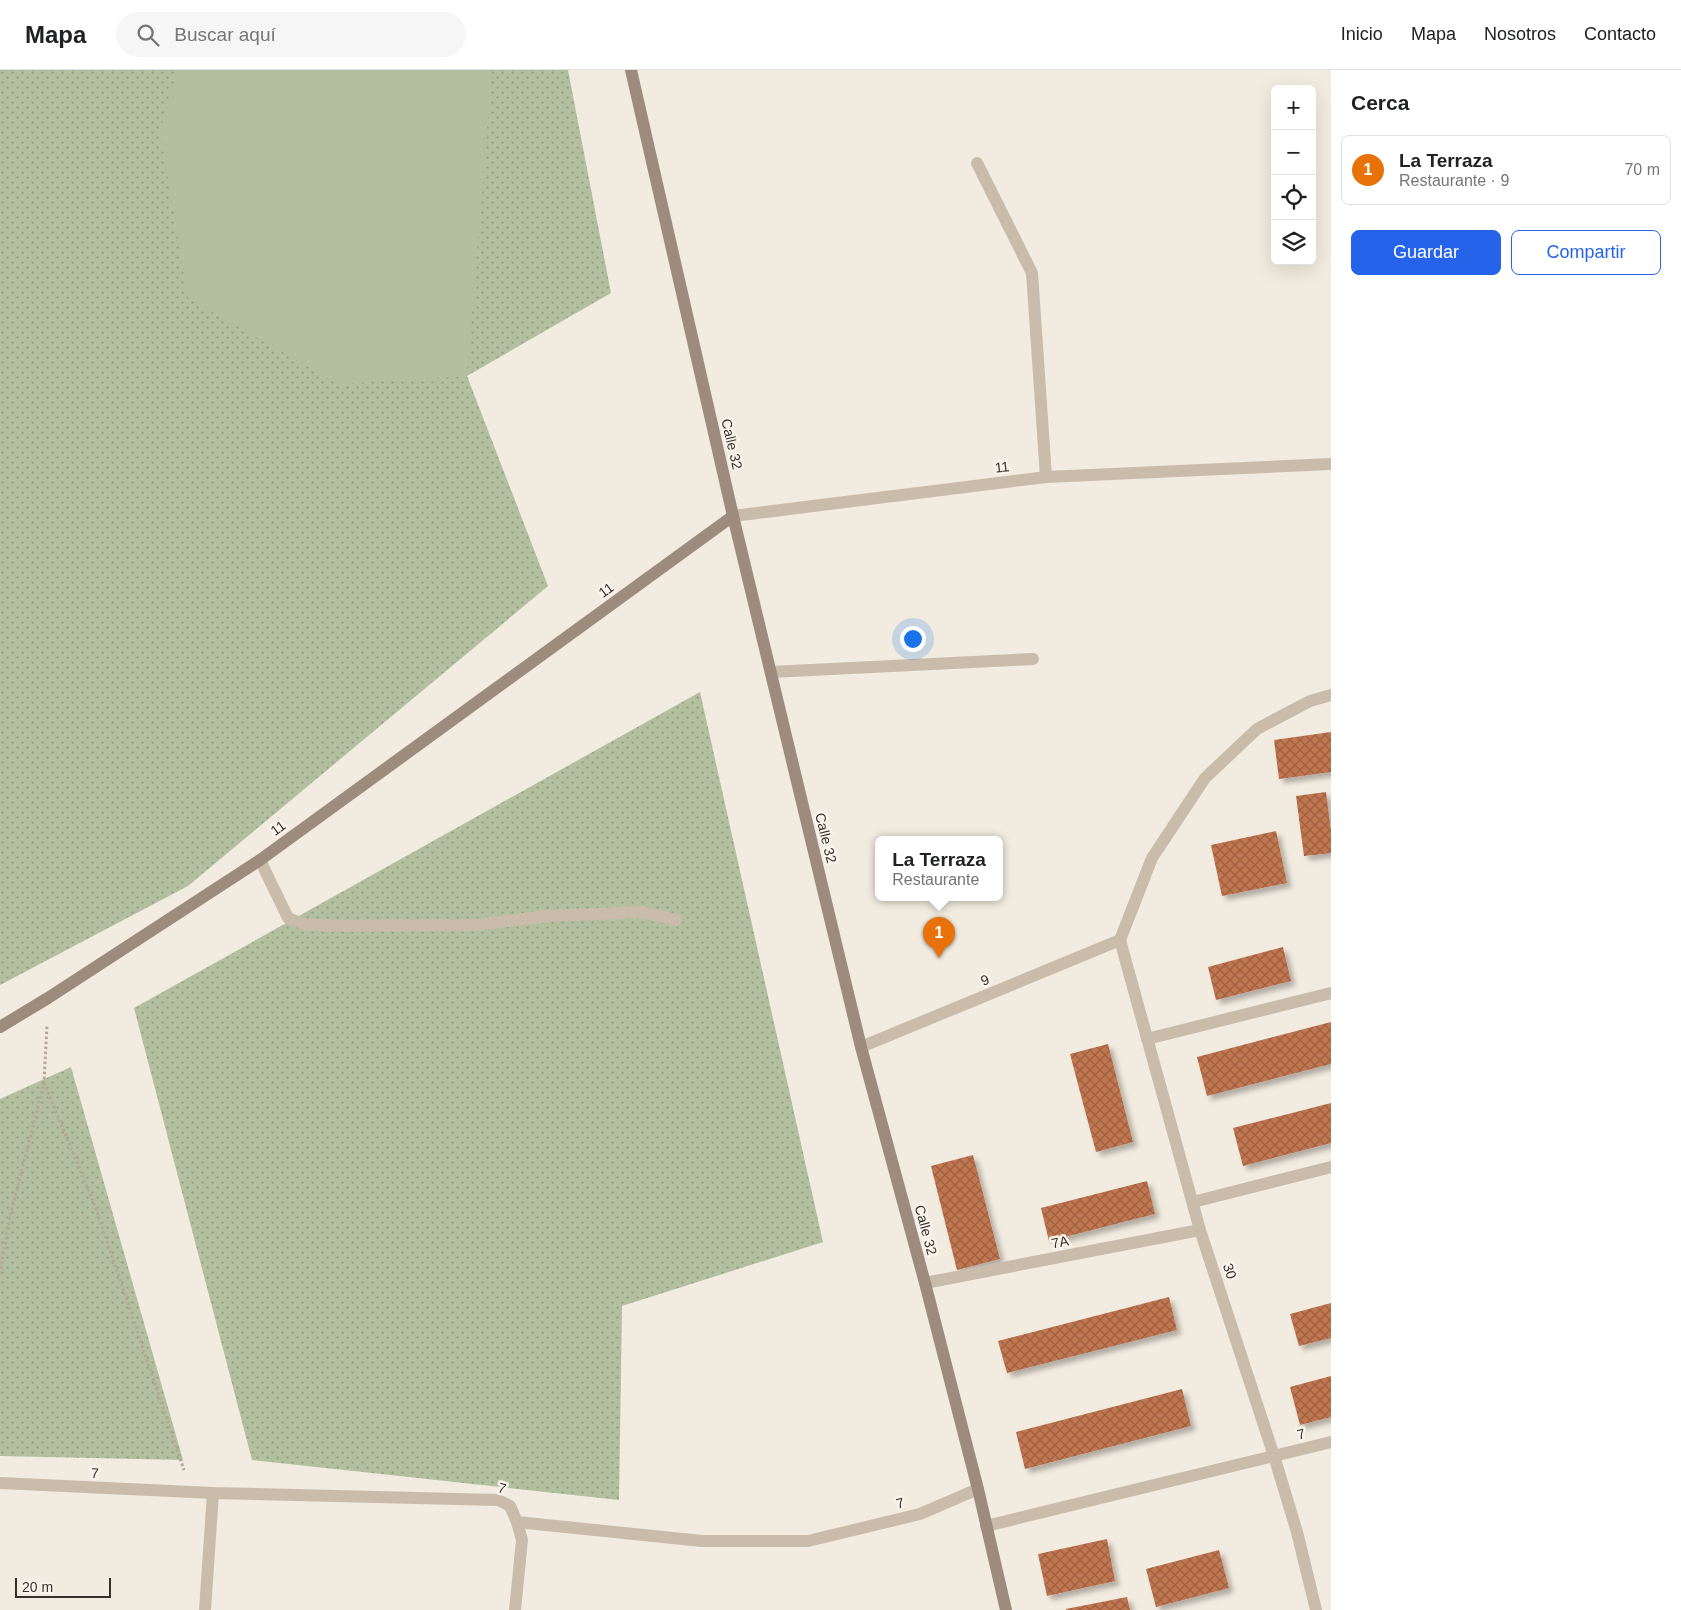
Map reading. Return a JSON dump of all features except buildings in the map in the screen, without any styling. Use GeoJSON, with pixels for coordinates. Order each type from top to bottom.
{"type":"FeatureCollection","features":[{"type":"Feature","properties":{"kind":"main road","name":"Calle 32"},"geometry":{"type":"LineString","coordinates":[[631,70],[733,516],[861,1048],[925,1283],[978,1489],[1006,1610]]}},
{"type":"Feature","properties":{"kind":"main road","name":"11"},"geometry":{"type":"LineString","coordinates":[[0,1027],[48,998],[260,860],[733,516]]}},
{"type":"Feature","properties":{"kind":"street"},"geometry":{"type":"LineString","coordinates":[[977,163],[1032,274],[1046,477]]}},
{"type":"Feature","properties":{"kind":"street","name":"11"},"geometry":{"type":"LineString","coordinates":[[733,516],[1046,477],[1331,464]]}},
{"type":"Feature","properties":{"kind":"street"},"geometry":{"type":"LineString","coordinates":[[771,672],[1033,659]]}},
{"type":"Feature","properties":{"kind":"street"},"geometry":{"type":"LineString","coordinates":[[1120,940],[1152,858],[1205,778],[1257,729],[1310,701],[1331,695]]}},
{"type":"Feature","properties":{"kind":"street"},"geometry":{"type":"LineString","coordinates":[[260,860],[288,918],[304,924],[334,926],[475,925],[548,916],[642,912],[676,920]]}},
{"type":"Feature","properties":{"kind":"street","name":"9"},"geometry":{"type":"LineString","coordinates":[[861,1048],[1120,940]]}},
{"type":"Feature","properties":{"kind":"street","name":"30"},"geometry":{"type":"LineString","coordinates":[[1120,940],[1200,1230],[1274,1456],[1297,1532],[1316,1610]]}},
{"type":"Feature","properties":{"kind":"street"},"geometry":{"type":"LineString","coordinates":[[1147,1039],[1331,993]]}},
{"type":"Feature","properties":{"kind":"street"},"geometry":{"type":"LineString","coordinates":[[1192,1202],[1331,1167]]}},
{"type":"Feature","properties":{"kind":"street","name":"7A"},"geometry":{"type":"LineString","coordinates":[[925,1283],[1200,1230]]}},
{"type":"Feature","properties":{"kind":"street","name":"7"},"geometry":{"type":"LineString","coordinates":[[986,1526],[1331,1442]]}},
{"type":"Feature","properties":{"kind":"street","name":"7"},"geometry":{"type":"LineString","coordinates":[[0,1484],[213,1493],[498,1500],[510,1506],[517,1522],[702,1540],[808,1541],[920,1514],[978,1489]]}},
{"type":"Feature","properties":{"kind":"street"},"geometry":{"type":"LineString","coordinates":[[205,1610],[213,1493]]}},
{"type":"Feature","properties":{"kind":"street"},"geometry":{"type":"LineString","coordinates":[[515,1610],[522,1540],[517,1522]]}},
{"type":"Feature","properties":{"kind":"path"},"geometry":{"type":"LineString","coordinates":[[0,1274],[10,1217],[44,1083],[48,998]]}},
{"type":"Feature","properties":{"kind":"path"},"geometry":{"type":"LineString","coordinates":[[44,1083],[95,1206],[192,1492]]}},
{"type":"Feature","properties":{"kind":"green space"},"geometry":{"type":"Polygon","coordinates":[[[0,70],[568,70],[611,293],[467,376],[548,586],[188,886],[0,985],[0,70]]]}},
{"type":"Feature","properties":{"kind":"green space"},"geometry":{"type":"Polygon","coordinates":[[[178,70],[492,70],[467,376],[338,384],[188,298],[160,131],[178,70]]]}},
{"type":"Feature","properties":{"kind":"green space"},"geometry":{"type":"Polygon","coordinates":[[[700,692],[823,1242],[622,1306],[619,1500],[252,1460],[134,1008],[700,692]]]}},
{"type":"Feature","properties":{"kind":"green space"},"geometry":{"type":"Polygon","coordinates":[[[71,1067],[183,1460],[0,1456],[0,1099],[71,1067]]]}},
{"type":"Feature","properties":{"kind":"place","name":"La Terraza"},"geometry":{"type":"Point","coordinates":[939,958]}}]}
